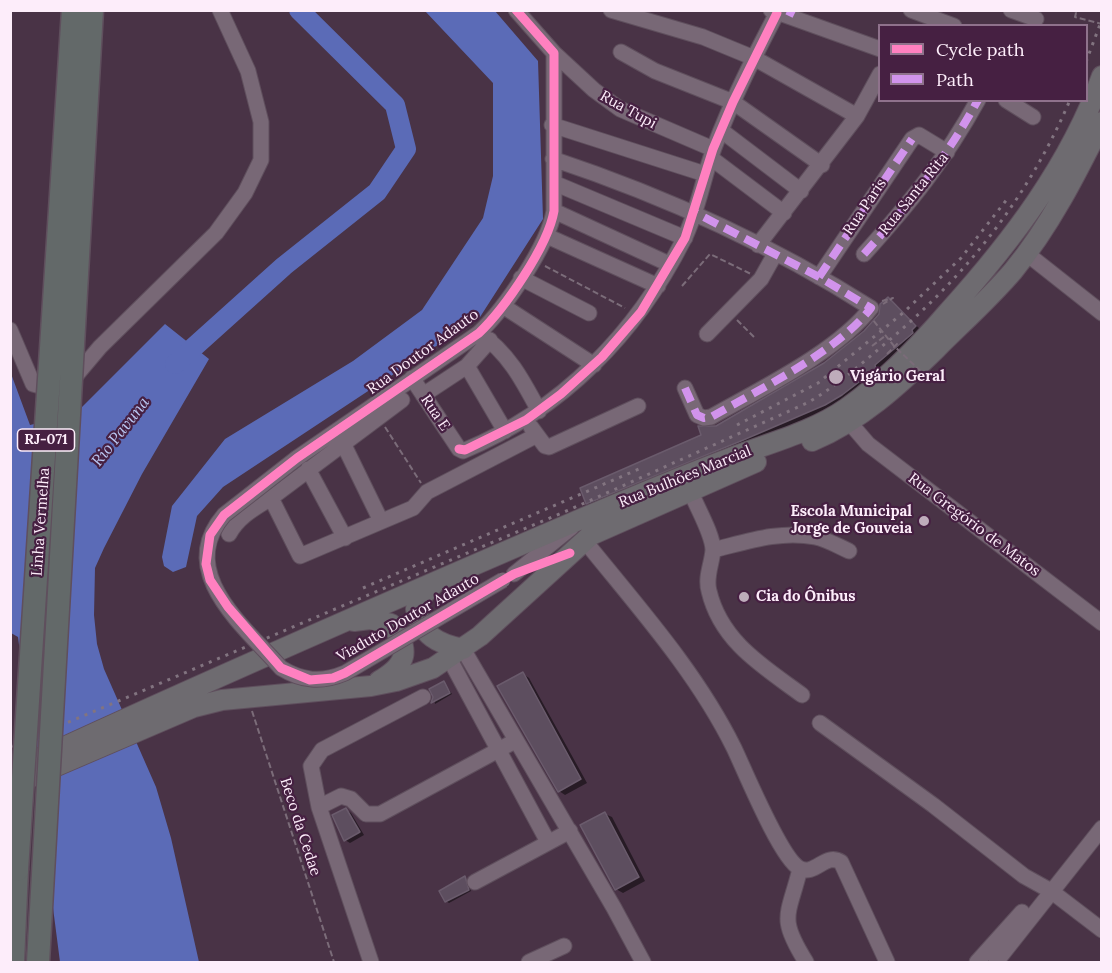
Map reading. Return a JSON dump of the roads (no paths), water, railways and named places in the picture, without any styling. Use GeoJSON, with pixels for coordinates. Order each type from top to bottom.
{"type":"FeatureCollection","features":[{"type":"Feature","properties":{"kind":"highway","name":"Linha Vermelha"},"geometry":{"type":"LineString","coordinates":[[13,963],[14,879],[73,10]]}},
{"type":"Feature","properties":{"kind":"highway","name":"Linha Vermelha"},"geometry":{"type":"LineString","coordinates":[[38,963],[92,10]]}},
{"type":"Feature","properties":{"kind":"main road","name":"Rua Bulhões Marcial"},"geometry":{"type":"LineString","coordinates":[[138,722],[195,707],[248,697],[371,686],[418,674],[456,654],[598,530],[664,493],[832,417],[864,395],[911,353],[997,258],[1041,196],[1076,137],[1101,76]]}},
{"type":"Feature","properties":{"kind":"main road","name":"Rua Bulhões Marcial"},"geometry":{"type":"LineString","coordinates":[[138,722],[338,623],[583,519],[664,493],[690,490],[850,423],[919,366],[989,297],[1026,253],[1068,190],[1101,122]]}},
{"type":"Feature","properties":{"kind":"main road"},"geometry":{"type":"LineString","coordinates":[[437,581],[419,601],[416,609],[418,618],[431,638],[456,654]]}},
{"type":"Feature","properties":{"kind":"main road"},"geometry":{"type":"LineString","coordinates":[[338,623],[370,619],[382,620],[391,624],[399,634],[405,656],[399,667],[371,686]]}},
{"type":"Feature","properties":{"kind":"main road"},"geometry":{"type":"LineString","coordinates":[[12,779],[138,722]]}},
{"type":"Feature","properties":{"kind":"street"},"geometry":{"type":"LineString","coordinates":[[10,330],[33,384],[62,392],[100,347],[216,233],[245,193],[261,160],[261,122],[248,70],[220,10]]}},
{"type":"Feature","properties":{"kind":"street"},"geometry":{"type":"LineString","coordinates":[[516,10],[554,53]]}},
{"type":"Feature","properties":{"kind":"street"},"geometry":{"type":"LineString","coordinates":[[611,10],[703,37],[754,58],[857,116]]}},
{"type":"Feature","properties":{"kind":"street"},"geometry":{"type":"LineString","coordinates":[[911,10],[949,24]]}},
{"type":"Feature","properties":{"kind":"street"},"geometry":{"type":"LineString","coordinates":[[1011,10],[1036,18]]}},
{"type":"Feature","properties":{"kind":"street"},"geometry":{"type":"LineString","coordinates":[[467,366],[506,431],[539,411],[594,365],[638,315],[685,238],[712,154],[733,102],[754,58],[782,13],[878,49]]}},
{"type":"Feature","properties":{"kind":"street"},"geometry":{"type":"LineString","coordinates":[[621,52],[655,71],[733,102],[822,165]]}},
{"type":"Feature","properties":{"kind":"street","name":"Rua Doutor Adauto"},"geometry":{"type":"LineString","coordinates":[[302,463],[340,437],[412,378],[485,337],[547,236],[554,211],[552,125],[554,53]]}},
{"type":"Feature","properties":{"kind":"street","name":"Rua Tupi"},"geometry":{"type":"LineString","coordinates":[[554,53],[594,90],[620,109],[712,154],[784,213]]}},
{"type":"Feature","properties":{"kind":"street"},"geometry":{"type":"LineString","coordinates":[[758,245],[822,165],[857,116],[878,76]]}},
{"type":"Feature","properties":{"kind":"street","name":"Rua Santa Rita"},"geometry":{"type":"LineString","coordinates":[[864,254],[923,188],[977,102]]}},
{"type":"Feature","properties":{"kind":"street"},"geometry":{"type":"LineString","coordinates":[[1009,102],[1033,117]]}},
{"type":"Feature","properties":{"kind":"street"},"geometry":{"type":"LineString","coordinates":[[552,125],[705,174]]}},
{"type":"Feature","properties":{"kind":"street"},"geometry":{"type":"LineString","coordinates":[[722,131],[801,191]]}},
{"type":"Feature","properties":{"kind":"street","name":"Rua Paris"},"geometry":{"type":"LineString","coordinates":[[819,277],[912,139],[919,135],[947,152]]}},
{"type":"Feature","properties":{"kind":"street"},"geometry":{"type":"LineString","coordinates":[[553,159],[694,212],[819,277],[869,311],[858,323],[821,351],[711,417],[704,418],[697,415],[685,388]]}},
{"type":"Feature","properties":{"kind":"street"},"geometry":{"type":"LineString","coordinates":[[554,183],[685,238]]}},
{"type":"Feature","properties":{"kind":"street"},"geometry":{"type":"LineString","coordinates":[[554,211],[669,264]]}},
{"type":"Feature","properties":{"kind":"street"},"geometry":{"type":"LineString","coordinates":[[547,236],[657,286]]}},
{"type":"Feature","properties":{"kind":"street"},"geometry":{"type":"LineString","coordinates":[[1026,253],[1101,313]]}},
{"type":"Feature","properties":{"kind":"street"},"geometry":{"type":"LineString","coordinates":[[707,333],[761,279],[775,254]]}},
{"type":"Feature","properties":{"kind":"street"},"geometry":{"type":"LineString","coordinates":[[521,278],[589,313]]}},
{"type":"Feature","properties":{"kind":"street"},"geometry":{"type":"LineString","coordinates":[[503,306],[594,365]]}},
{"type":"Feature","properties":{"kind":"street"},"geometry":{"type":"LineString","coordinates":[[423,395],[467,366],[485,337],[518,372],[539,411]]}},
{"type":"Feature","properties":{"kind":"street","name":"Rua E"},"geometry":{"type":"LineString","coordinates":[[412,378],[459,449],[465,450],[506,431]]}},
{"type":"Feature","properties":{"kind":"street"},"geometry":{"type":"LineString","coordinates":[[381,522],[340,437],[378,417],[402,400]]}},
{"type":"Feature","properties":{"kind":"street"},"geometry":{"type":"LineString","coordinates":[[526,420],[545,446],[549,447],[638,406]]}},
{"type":"Feature","properties":{"kind":"street","name":"Rua Gregório de Matos"},"geometry":{"type":"LineString","coordinates":[[850,423],[868,444],[1101,623]]}},
{"type":"Feature","properties":{"kind":"street"},"geometry":{"type":"LineString","coordinates":[[271,498],[300,556],[413,508],[427,492],[537,435]]}},
{"type":"Feature","properties":{"kind":"street"},"geometry":{"type":"LineString","coordinates":[[230,534],[235,523],[271,498],[302,463],[345,538]]}},
{"type":"Feature","properties":{"kind":"street","name":"Viaduto Doutor Adauto"},"geometry":{"type":"LineString","coordinates":[[302,463],[224,515],[216,525],[207,548],[206,564],[218,593],[281,668],[310,680],[321,680],[345,673],[509,577],[577,547]]}},
{"type":"Feature","properties":{"kind":"street"},"geometry":{"type":"LineString","coordinates":[[690,490],[712,550],[708,590],[727,631],[742,651],[802,695]]}},
{"type":"Feature","properties":{"kind":"street","name":"Viaduto Doutor Adauto"},"geometry":{"type":"LineString","coordinates":[[509,577],[583,519]]}},
{"type":"Feature","properties":{"kind":"street"},"geometry":{"type":"LineString","coordinates":[[712,550],[769,537],[794,535],[817,537],[849,551]]}},
{"type":"Feature","properties":{"kind":"street"},"geometry":{"type":"LineString","coordinates":[[577,547],[646,615],[708,702],[721,723],[768,821],[792,862],[800,869],[809,870],[834,858],[841,862],[887,963]]}},
{"type":"Feature","properties":{"kind":"street"},"geometry":{"type":"LineString","coordinates":[[456,654],[515,741],[570,831],[643,963]]}},
{"type":"Feature","properties":{"kind":"street"},"geometry":{"type":"LineString","coordinates":[[456,654],[499,750],[548,842]]}},
{"type":"Feature","properties":{"kind":"street"},"geometry":{"type":"LineString","coordinates":[[371,963],[319,807],[310,766],[322,750],[423,697]]}},
{"type":"Feature","properties":{"kind":"street"},"geometry":{"type":"LineString","coordinates":[[820,723],[933,805],[1024,876],[1051,891],[1101,930]]}},
{"type":"Feature","properties":{"kind":"street"},"geometry":{"type":"LineString","coordinates":[[319,807],[341,796],[351,799],[366,813],[380,814],[515,741]]}},
{"type":"Feature","properties":{"kind":"street"},"geometry":{"type":"LineString","coordinates":[[996,963],[1101,828]]}},
{"type":"Feature","properties":{"kind":"street"},"geometry":{"type":"LineString","coordinates":[[475,882],[570,831]]}},
{"type":"Feature","properties":{"kind":"street"},"geometry":{"type":"LineString","coordinates":[[800,869],[786,918],[792,939],[806,963]]}},
{"type":"Feature","properties":{"kind":"street"},"geometry":{"type":"LineString","coordinates":[[977,963],[1022,912]]}},
{"type":"Feature","properties":{"kind":"street"},"geometry":{"type":"LineString","coordinates":[[535,961],[564,946]]}},
{"type":"Feature","properties":{"kind":"water"},"geometry":{"type":"Polygon","coordinates":[[[425,11],[495,11],[538,61],[543,219],[480,317],[223,487],[197,516],[186,567],[173,572],[164,566],[162,557],[172,506],[225,439],[353,361],[422,310],[483,218],[493,176],[493,83],[425,11]]]}},
{"type":"Feature","properties":{"kind":"water"},"geometry":{"type":"Polygon","coordinates":[[[165,324],[209,359],[142,474],[95,568],[94,615],[97,644],[104,669],[156,787],[171,838],[199,962],[60,962],[18,637],[11,633],[10,371],[30,425],[74,415],[165,324]]]}},
{"type":"Feature","properties":{"kind":"waterway","name":"Rio Pavuna"},"geometry":{"type":"LineString","coordinates":[[175,364],[284,266],[377,192],[406,149],[395,105],[299,10]]}},
{"type":"Feature","properties":{"kind":"railway"},"geometry":{"type":"LineString","coordinates":[[1088,57],[1102,19]]}},
{"type":"Feature","properties":{"kind":"railway"},"geometry":{"type":"LineString","coordinates":[[10,747],[571,509],[807,403],[839,382],[916,316],[969,261],[1015,201],[1054,135],[1069,102]]}},
{"type":"Feature","properties":{"kind":"railway"},"geometry":{"type":"LineString","coordinates":[[737,425],[818,383],[904,312],[961,258],[1008,198]]}},
{"type":"Feature","properties":{"kind":"railway"},"geometry":{"type":"LineString","coordinates":[[363,588],[639,469]]}},
{"type":"Feature","properties":{"kind":"place","name":"Vigário Geral"},"geometry":{"type":"Point","coordinates":[836,377]}},
{"type":"Feature","properties":{"kind":"place","name":"Escola Municipal Jorge de Gouveia"},"geometry":{"type":"Point","coordinates":[924,521]}},
{"type":"Feature","properties":{"kind":"place","name":"Cia do Ônibus"},"geometry":{"type":"Point","coordinates":[744,597]}}]}
